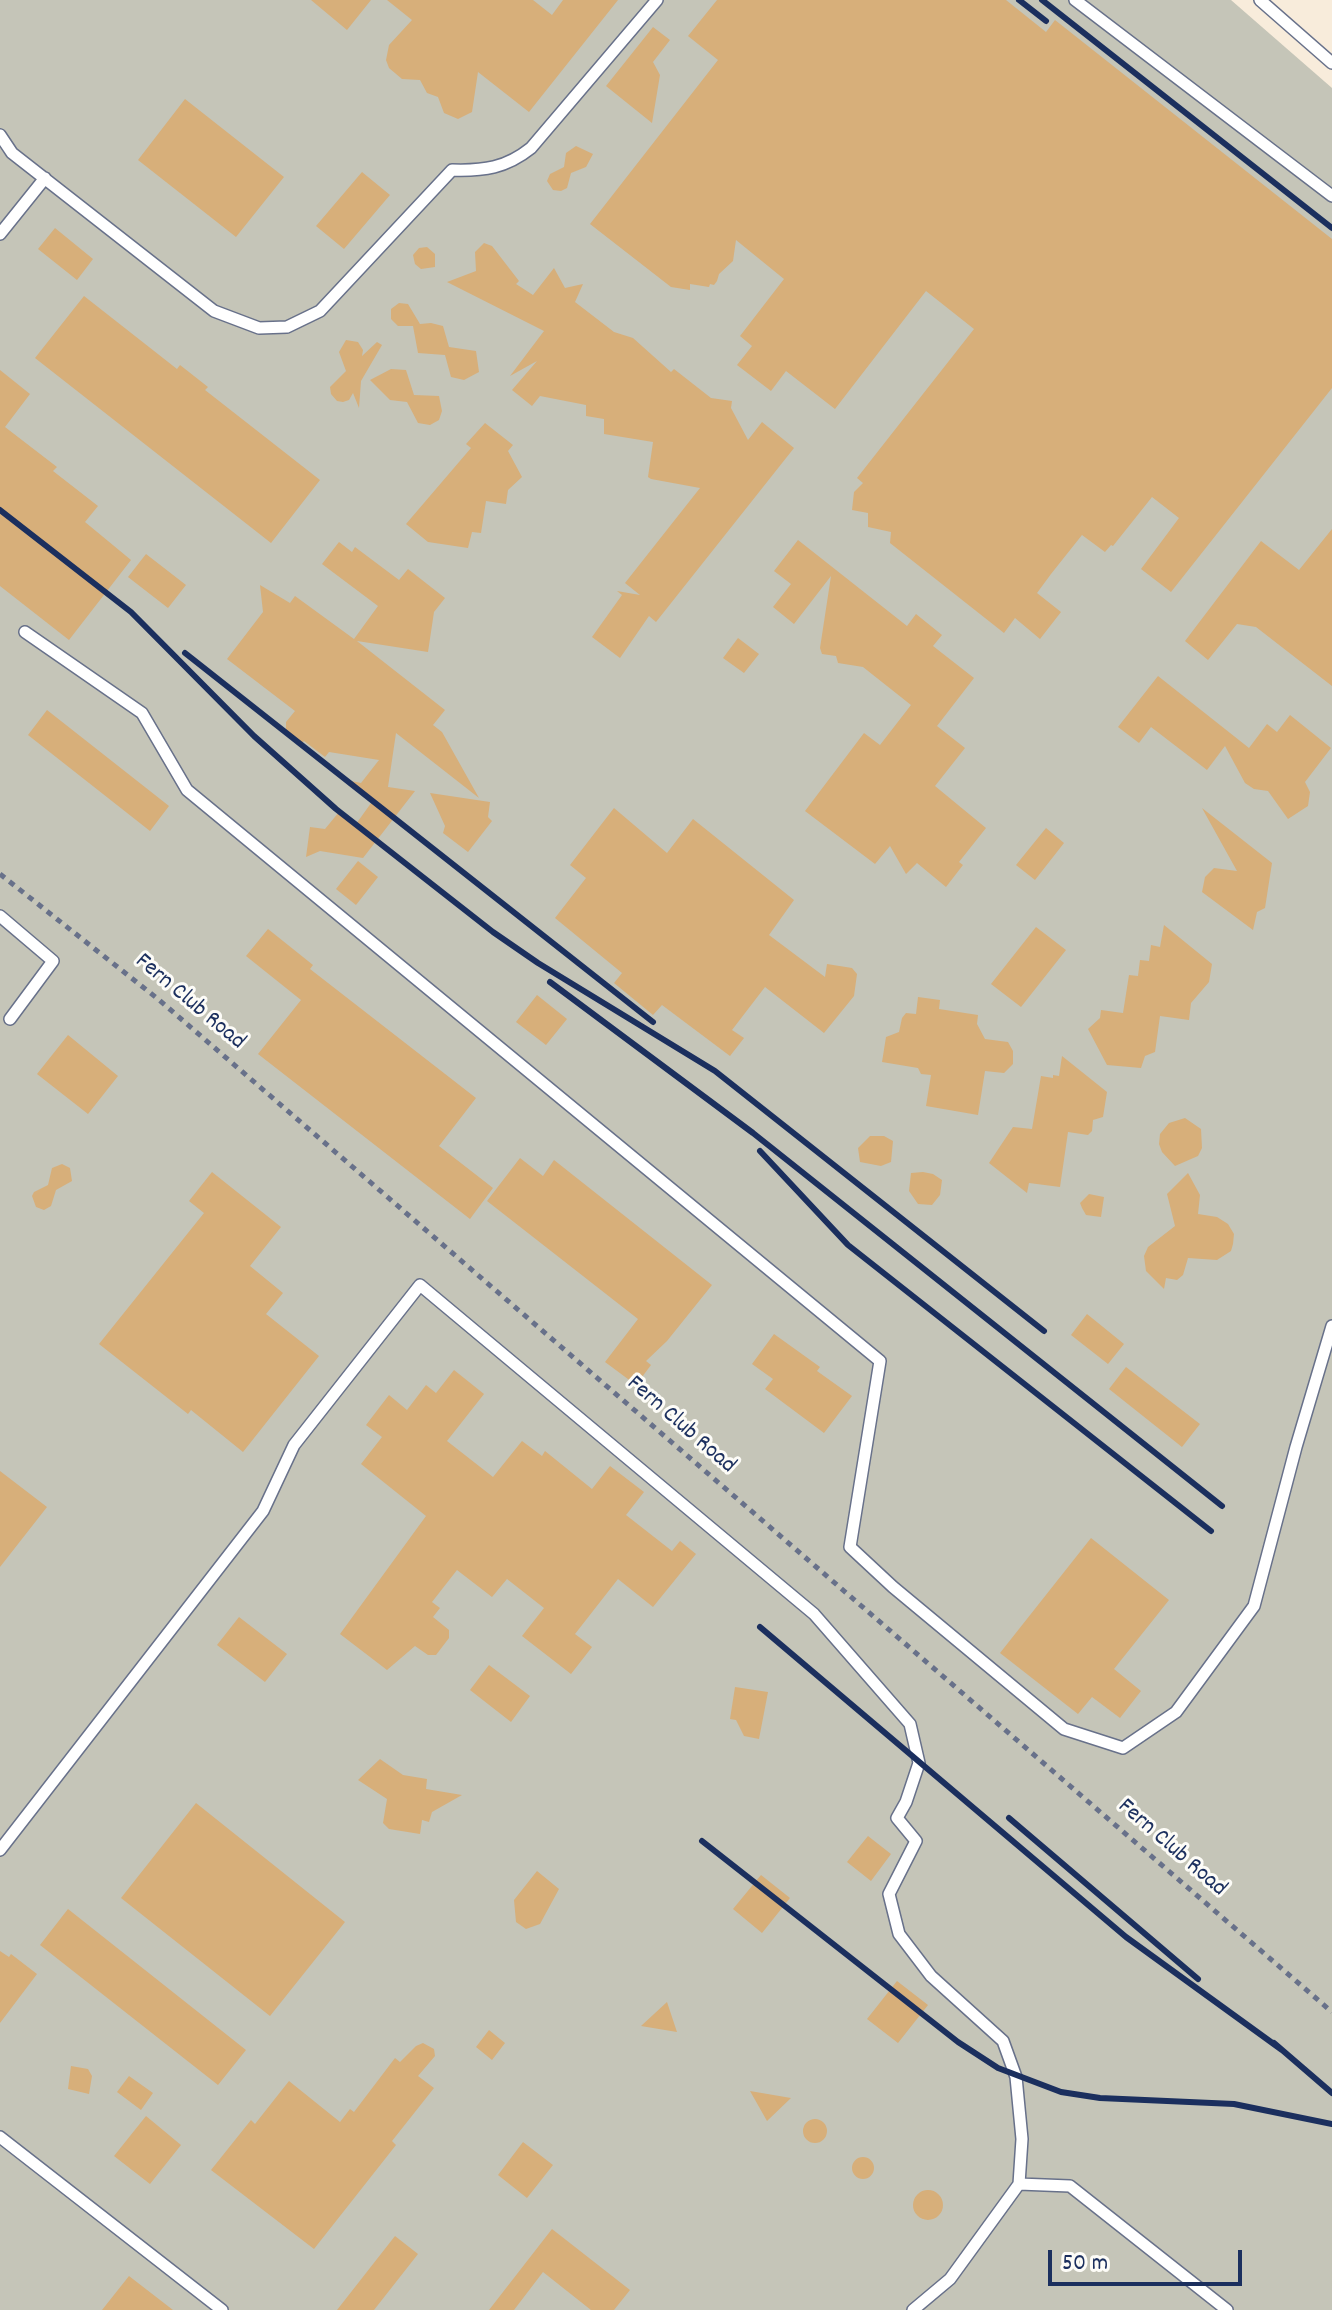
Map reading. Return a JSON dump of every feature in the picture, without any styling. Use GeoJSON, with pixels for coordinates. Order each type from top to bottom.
{"type":"FeatureCollection","features":[{"type":"Feature","properties":{"kind":"lane"},"geometry":{"type":"LineString","coordinates":[[0,135],[12,153],[214,311],[259,328],[287,327],[320,311],[452,170],[476,171],[512,163],[531,148],[657,0]]}},
{"type":"Feature","properties":{"kind":"lane"},"geometry":{"type":"LineString","coordinates":[[1075,0],[1332,196]]}},
{"type":"Feature","properties":{"kind":"lane"},"geometry":{"type":"LineString","coordinates":[[1260,0],[1332,63]]}},
{"type":"Feature","properties":{"kind":"lane"},"geometry":{"type":"LineString","coordinates":[[0,234],[45,178]]}},
{"type":"Feature","properties":{"kind":"lane"},"geometry":{"type":"LineString","coordinates":[[25,632],[142,713],[187,790],[880,1361],[850,1547],[893,1587],[1064,1729],[1123,1748],[1176,1712],[1254,1606],[1332,1326]]}},
{"type":"Feature","properties":{"kind":"lane"},"geometry":{"type":"LineString","coordinates":[[0,916],[53,961],[10,1019]]}},
{"type":"Feature","properties":{"kind":"lane"},"geometry":{"type":"LineString","coordinates":[[0,1850],[263,1511],[294,1445],[420,1285],[814,1614],[910,1724],[919,1763],[906,1802],[897,1818],[916,1841],[889,1894],[899,1934],[931,1976],[1003,2041],[1016,2077],[1022,2139],[1019,2184],[950,2279],[915,2310]]}},
{"type":"Feature","properties":{"kind":"lane"},"geometry":{"type":"LineString","coordinates":[[0,2137],[222,2310]]}},
{"type":"Feature","properties":{"kind":"lane"},"geometry":{"type":"LineString","coordinates":[[1019,2184],[1070,2186],[1227,2310]]}},
{"type":"Feature","properties":{"kind":"path","name":"Fern Club Road"},"geometry":{"type":"LineString","coordinates":[[0,874],[158,999],[1332,2012]]}},
{"type":"Feature","properties":{"kind":"shaded area"},"geometry":{"type":"Polygon","coordinates":[[[0,0],[1231,0],[1332,88],[1332,2310],[0,2310],[0,0]]]}},
{"type":"Feature","properties":{"kind":"building"},"geometry":{"type":"Polygon","coordinates":[[[311,0],[371,0],[347,30],[311,0]]]}},
{"type":"Feature","properties":{"kind":"building"},"geometry":{"type":"Polygon","coordinates":[[[387,0],[533,0],[552,15],[563,0],[618,0],[529,112],[478,72],[472,112],[458,119],[444,113],[438,97],[427,93],[420,80],[402,79],[389,68],[386,60],[389,45],[412,20],[387,0]]]}},
{"type":"Feature","properties":{"kind":"building"},"geometry":{"type":"Polygon","coordinates":[[[717,0],[1006,0],[1046,32],[1055,20],[1332,239],[1332,388],[1171,592],[1141,569],[1179,518],[1152,497],[1113,546],[1105,552],[1082,535],[1051,574],[1037,593],[1061,612],[1040,639],[1015,618],[1004,633],[890,543],[891,532],[868,527],[868,513],[852,510],[854,492],[863,483],[857,478],[974,329],[926,291],[835,409],[786,371],[771,391],[737,365],[752,346],[740,336],[784,279],[736,240],[733,261],[719,274],[714,285],[690,284],[690,290],[671,287],[590,224],[718,60],[688,36],[717,0]]]}},
{"type":"Feature","properties":{"kind":"building"},"geometry":{"type":"Polygon","coordinates":[[[653,27],[670,40],[653,62],[660,75],[652,123],[606,86],[653,27]]]}},
{"type":"Feature","properties":{"kind":"building"},"geometry":{"type":"Polygon","coordinates":[[[185,99],[284,177],[236,237],[138,160],[185,99]]]}},
{"type":"Feature","properties":{"kind":"building"},"geometry":{"type":"Polygon","coordinates":[[[576,146],[593,154],[586,167],[571,173],[567,188],[553,190],[547,181],[550,174],[564,167],[566,153],[576,146]]]}},
{"type":"Feature","properties":{"kind":"building"},"geometry":{"type":"Polygon","coordinates":[[[362,172],[390,195],[344,249],[316,226],[362,172]]]}},
{"type":"Feature","properties":{"kind":"building"},"geometry":{"type":"Polygon","coordinates":[[[55,228],[93,259],[77,280],[38,249],[55,228]]]}},
{"type":"Feature","properties":{"kind":"building"},"geometry":{"type":"Polygon","coordinates":[[[484,243],[492,246],[519,281],[516,284],[533,295],[554,268],[565,288],[583,284],[575,302],[614,332],[633,338],[671,372],[674,369],[711,398],[732,401],[731,408],[748,440],[762,422],[794,448],[656,622],[649,616],[620,658],[592,637],[622,595],[617,591],[640,595],[625,583],[700,488],[648,477],[653,442],[604,434],[604,419],[586,416],[586,405],[540,396],[532,406],[512,390],[537,361],[510,376],[544,331],[447,282],[476,271],[475,252],[484,243]]]}},
{"type":"Feature","properties":{"kind":"building"},"geometry":{"type":"Polygon","coordinates":[[[427,247],[435,254],[435,267],[421,269],[415,264],[413,255],[419,248],[427,247]]]}},
{"type":"Feature","properties":{"kind":"building"},"geometry":{"type":"Polygon","coordinates":[[[84,296],[177,369],[180,365],[208,387],[205,390],[320,480],[271,543],[35,358],[84,296]]]}},
{"type":"Feature","properties":{"kind":"building"},"geometry":{"type":"Polygon","coordinates":[[[399,303],[408,304],[420,324],[443,326],[449,347],[476,351],[479,372],[464,380],[451,377],[445,355],[418,353],[413,326],[398,326],[391,319],[391,309],[399,303]]]}},
{"type":"Feature","properties":{"kind":"building"},"geometry":{"type":"Polygon","coordinates":[[[346,340],[358,342],[363,350],[362,356],[377,342],[382,345],[361,381],[359,408],[353,393],[349,400],[343,402],[337,401],[331,394],[330,387],[346,371],[339,352],[346,340]]]}},
{"type":"Feature","properties":{"kind":"building"},"geometry":{"type":"Polygon","coordinates":[[[391,369],[406,370],[414,395],[439,396],[442,411],[439,420],[430,425],[418,423],[407,402],[390,400],[370,380],[391,369]]]}},
{"type":"Feature","properties":{"kind":"building"},"geometry":{"type":"Polygon","coordinates":[[[0,370],[30,394],[5,427],[57,467],[53,471],[98,506],[85,522],[131,560],[69,640],[0,586],[0,370]]]}},
{"type":"Feature","properties":{"kind":"building"},"geometry":{"type":"Polygon","coordinates":[[[485,423],[513,445],[508,451],[522,477],[508,490],[506,504],[486,501],[481,533],[472,532],[468,548],[428,542],[406,524],[471,448],[466,444],[485,423]]]}},
{"type":"Feature","properties":{"kind":"building"},"geometry":{"type":"Polygon","coordinates":[[[1332,529],[1332,686],[1256,627],[1237,624],[1208,660],[1185,641],[1261,541],[1299,570],[1332,529]]]}},
{"type":"Feature","properties":{"kind":"building"},"geometry":{"type":"Polygon","coordinates":[[[798,540],[907,626],[916,614],[942,635],[933,646],[974,678],[937,726],[965,748],[935,786],[986,828],[959,862],[963,865],[946,887],[917,863],[906,874],[890,846],[875,864],[805,811],[864,733],[880,745],[911,705],[863,667],[838,663],[836,656],[822,654],[820,648],[831,576],[794,624],[773,607],[791,584],[774,571],[798,540]]]}},
{"type":"Feature","properties":{"kind":"building"},"geometry":{"type":"Polygon","coordinates":[[[339,542],[352,552],[355,547],[399,580],[408,569],[445,598],[434,612],[428,652],[357,641],[445,710],[433,725],[442,732],[479,798],[396,733],[388,787],[415,791],[363,858],[320,851],[306,857],[310,827],[325,829],[339,812],[356,824],[374,799],[351,781],[361,783],[379,760],[329,752],[325,757],[304,741],[302,743],[286,730],[286,722],[295,711],[227,659],[263,612],[260,585],[290,603],[295,596],[354,639],[378,606],[322,564],[339,542]]]}},
{"type":"Feature","properties":{"kind":"building"},"geometry":{"type":"Polygon","coordinates":[[[146,554],[186,585],[168,608],[128,577],[146,554]]]}},
{"type":"Feature","properties":{"kind":"building"},"geometry":{"type":"Polygon","coordinates":[[[738,638],[759,654],[744,673],[723,658],[738,638]]]}},
{"type":"Feature","properties":{"kind":"building"},"geometry":{"type":"Polygon","coordinates":[[[1158,676],[1249,748],[1267,724],[1277,732],[1290,715],[1331,748],[1305,782],[1310,792],[1308,806],[1288,819],[1268,791],[1254,789],[1245,783],[1225,746],[1207,770],[1151,727],[1139,743],[1118,727],[1158,676]]]}},
{"type":"Feature","properties":{"kind":"building"},"geometry":{"type":"Polygon","coordinates":[[[47,710],[169,806],[150,831],[28,735],[47,710]]]}},
{"type":"Feature","properties":{"kind":"building"},"geometry":{"type":"Polygon","coordinates":[[[430,793],[490,802],[488,817],[492,821],[468,852],[443,833],[445,826],[430,793]]]}},
{"type":"Feature","properties":{"kind":"building"},"geometry":{"type":"Polygon","coordinates":[[[614,808],[667,853],[693,819],[794,900],[769,935],[825,977],[827,964],[852,968],[857,974],[854,996],[824,1033],[765,987],[732,1030],[744,1038],[730,1056],[662,1005],[653,1015],[614,983],[622,973],[555,918],[586,878],[570,865],[614,808]]]}},
{"type":"Feature","properties":{"kind":"building"},"geometry":{"type":"Polygon","coordinates":[[[1202,808],[1272,863],[1265,908],[1257,912],[1253,930],[1202,892],[1205,877],[1214,868],[1237,871],[1202,808]]]}},
{"type":"Feature","properties":{"kind":"building"},"geometry":{"type":"Polygon","coordinates":[[[1046,828],[1064,843],[1035,880],[1016,865],[1046,828]]]}},
{"type":"Feature","properties":{"kind":"building"},"geometry":{"type":"Polygon","coordinates":[[[358,861],[378,877],[356,905],[336,889],[358,861]]]}},
{"type":"Feature","properties":{"kind":"building"},"geometry":{"type":"Polygon","coordinates":[[[1164,925],[1212,964],[1209,982],[1191,1003],[1189,1020],[1160,1016],[1155,1052],[1145,1056],[1141,1068],[1107,1065],[1088,1029],[1100,1018],[1101,1010],[1123,1013],[1129,975],[1138,976],[1140,960],[1149,961],[1151,945],[1160,947],[1164,925]]]}},
{"type":"Feature","properties":{"kind":"building"},"geometry":{"type":"Polygon","coordinates":[[[1036,927],[1066,950],[1021,1007],[991,984],[1036,927]]]}},
{"type":"Feature","properties":{"kind":"building"},"geometry":{"type":"Polygon","coordinates":[[[268,929],[313,965],[310,969],[476,1098],[439,1146],[493,1188],[470,1219],[258,1054],[301,1000],[246,956],[268,929]]]}},
{"type":"Feature","properties":{"kind":"building"},"geometry":{"type":"Polygon","coordinates":[[[537,995],[567,1019],[546,1045],[516,1022],[537,995]]]}},
{"type":"Feature","properties":{"kind":"building"},"geometry":{"type":"Polygon","coordinates":[[[918,997],[940,1000],[939,1009],[978,1015],[977,1024],[985,1039],[1008,1042],[1013,1051],[1013,1064],[1004,1073],[985,1071],[978,1115],[926,1106],[931,1075],[921,1074],[918,1068],[882,1062],[886,1037],[899,1032],[906,1013],[916,1014],[918,997]]]}},
{"type":"Feature","properties":{"kind":"building"},"geometry":{"type":"Polygon","coordinates":[[[68,1035],[118,1076],[88,1114],[37,1074],[68,1035]]]}},
{"type":"Feature","properties":{"kind":"building"},"geometry":{"type":"Polygon","coordinates":[[[1062,1056],[1107,1092],[1103,1117],[1093,1120],[1092,1131],[1088,1135],[1068,1132],[1060,1187],[1029,1183],[1027,1193],[989,1163],[1013,1127],[1032,1129],[1041,1076],[1059,1076],[1062,1056]]]}},
{"type":"Feature","properties":{"kind":"building"},"geometry":{"type":"Polygon","coordinates":[[[1185,1118],[1201,1129],[1202,1148],[1198,1156],[1175,1166],[1162,1152],[1160,1134],[1169,1123],[1185,1118]]]}},
{"type":"Feature","properties":{"kind":"building"},"geometry":{"type":"Polygon","coordinates":[[[870,1136],[884,1136],[893,1141],[891,1162],[881,1166],[860,1162],[858,1148],[870,1136]]]}},
{"type":"Feature","properties":{"kind":"building"},"geometry":{"type":"Polygon","coordinates":[[[520,1158],[543,1176],[554,1160],[712,1285],[667,1341],[646,1361],[651,1365],[636,1385],[605,1362],[638,1319],[487,1201],[520,1158]]]}},
{"type":"Feature","properties":{"kind":"building"},"geometry":{"type":"Polygon","coordinates":[[[62,1164],[70,1168],[72,1181],[56,1190],[51,1206],[44,1210],[36,1207],[32,1196],[34,1192],[48,1185],[52,1168],[62,1164]]]}},
{"type":"Feature","properties":{"kind":"building"},"geometry":{"type":"Polygon","coordinates":[[[212,1172],[281,1227],[250,1266],[283,1293],[266,1314],[319,1356],[243,1452],[191,1410],[188,1414],[99,1344],[204,1213],[189,1201],[212,1172]]]}},
{"type":"Feature","properties":{"kind":"building"},"geometry":{"type":"Polygon","coordinates":[[[923,1172],[942,1180],[940,1195],[932,1205],[918,1204],[909,1191],[911,1173],[923,1172]]]}},
{"type":"Feature","properties":{"kind":"building"},"geometry":{"type":"Polygon","coordinates":[[[1188,1173],[1200,1195],[1198,1214],[1217,1217],[1228,1224],[1234,1234],[1233,1244],[1231,1251],[1217,1260],[1188,1258],[1183,1275],[1177,1280],[1166,1278],[1164,1289],[1146,1271],[1144,1256],[1148,1247],[1175,1226],[1167,1194],[1188,1173]]]}},
{"type":"Feature","properties":{"kind":"building"},"geometry":{"type":"Polygon","coordinates":[[[1089,1194],[1104,1197],[1101,1217],[1086,1215],[1082,1208],[1080,1203],[1089,1194]]]}},
{"type":"Feature","properties":{"kind":"building"},"geometry":{"type":"Polygon","coordinates":[[[1087,1314],[1124,1344],[1108,1364],[1071,1335],[1087,1314]]]}},
{"type":"Feature","properties":{"kind":"building"},"geometry":{"type":"Polygon","coordinates":[[[774,1334],[820,1367],[817,1371],[852,1396],[824,1433],[765,1389],[773,1379],[752,1364],[774,1334]]]}},
{"type":"Feature","properties":{"kind":"building"},"geometry":{"type":"Polygon","coordinates":[[[1126,1367],[1200,1424],[1182,1447],[1109,1389],[1126,1367]]]}},
{"type":"Feature","properties":{"kind":"building"},"geometry":{"type":"Polygon","coordinates":[[[454,1370],[484,1394],[447,1441],[493,1477],[522,1441],[542,1456],[545,1451],[592,1489],[610,1466],[644,1492],[626,1515],[672,1551],[680,1541],[696,1554],[653,1607],[618,1579],[575,1634],[592,1647],[571,1674],[522,1636],[544,1608],[507,1579],[492,1597],[457,1570],[432,1602],[440,1608],[433,1617],[449,1630],[449,1638],[436,1655],[428,1655],[415,1646],[387,1670],[340,1634],[426,1516],[361,1464],[382,1437],[366,1425],[389,1395],[407,1410],[426,1385],[436,1393],[454,1370]]]}},
{"type":"Feature","properties":{"kind":"building"},"geometry":{"type":"Polygon","coordinates":[[[0,1471],[47,1507],[0,1567],[0,1471]]]}},
{"type":"Feature","properties":{"kind":"building"},"geometry":{"type":"Polygon","coordinates":[[[1091,1538],[1169,1600],[1114,1669],[1141,1691],[1120,1718],[1092,1697],[1078,1714],[1000,1653],[1091,1538]]]}},
{"type":"Feature","properties":{"kind":"building"},"geometry":{"type":"Polygon","coordinates":[[[239,1617],[287,1654],[265,1682],[217,1645],[239,1617]]]}},
{"type":"Feature","properties":{"kind":"building"},"geometry":{"type":"Polygon","coordinates":[[[489,1665],[530,1696],[511,1722],[470,1690],[489,1665]]]}},
{"type":"Feature","properties":{"kind":"building"},"geometry":{"type":"Polygon","coordinates":[[[735,1687],[768,1692],[759,1739],[744,1736],[736,1720],[730,1719],[735,1687]]]}},
{"type":"Feature","properties":{"kind":"building"},"geometry":{"type":"Polygon","coordinates":[[[380,1759],[403,1775],[427,1779],[426,1789],[462,1795],[432,1812],[429,1822],[422,1820],[420,1834],[389,1829],[383,1823],[387,1799],[358,1780],[380,1759]]]}},
{"type":"Feature","properties":{"kind":"building"},"geometry":{"type":"Polygon","coordinates":[[[196,1803],[345,1922],[270,2016],[121,1898],[196,1803]]]}},
{"type":"Feature","properties":{"kind":"building"},"geometry":{"type":"Polygon","coordinates":[[[868,1836],[891,1854],[871,1881],[847,1862],[868,1836]]]}},
{"type":"Feature","properties":{"kind":"building"},"geometry":{"type":"Polygon","coordinates":[[[537,1871],[559,1889],[540,1924],[526,1929],[516,1922],[514,1900],[537,1871]]]}},
{"type":"Feature","properties":{"kind":"building"},"geometry":{"type":"Polygon","coordinates":[[[761,1875],[790,1898],[762,1933],[733,1909],[761,1875]]]}},
{"type":"Feature","properties":{"kind":"building"},"geometry":{"type":"Polygon","coordinates":[[[68,1909],[246,2050],[218,2085],[40,1945],[68,1909]]]}},
{"type":"Feature","properties":{"kind":"building"},"geometry":{"type":"Polygon","coordinates":[[[0,1951],[9,1957],[11,1954],[37,1974],[0,2023],[0,1951]]]}},
{"type":"Feature","properties":{"kind":"building"},"geometry":{"type":"Polygon","coordinates":[[[897,1981],[928,2005],[898,2043],[867,2019],[897,1981]]]}},
{"type":"Feature","properties":{"kind":"building"},"geometry":{"type":"Polygon","coordinates":[[[667,2002],[677,2032],[641,2026],[667,2002]]]}},
{"type":"Feature","properties":{"kind":"building"},"geometry":{"type":"Polygon","coordinates":[[[489,2030],[505,2043],[492,2060],[476,2047],[489,2030]]]}},
{"type":"Feature","properties":{"kind":"building"},"geometry":{"type":"Polygon","coordinates":[[[423,2043],[434,2049],[435,2056],[418,2076],[434,2088],[392,2141],[396,2145],[314,2249],[211,2170],[251,2120],[255,2124],[289,2081],[340,2122],[350,2109],[354,2112],[395,2058],[400,2062],[423,2043]]]}},
{"type":"Feature","properties":{"kind":"building"},"geometry":{"type":"Polygon","coordinates":[[[71,2066],[88,2069],[92,2076],[89,2094],[68,2089],[71,2066]]]}},
{"type":"Feature","properties":{"kind":"building"},"geometry":{"type":"Polygon","coordinates":[[[129,2076],[153,2093],[141,2110],[117,2092],[129,2076]]]}},
{"type":"Feature","properties":{"kind":"building"},"geometry":{"type":"Polygon","coordinates":[[[750,2091],[791,2098],[767,2121],[750,2091]]]}},
{"type":"Feature","properties":{"kind":"building"},"geometry":{"type":"Polygon","coordinates":[[[146,2116],[181,2145],[150,2184],[114,2156],[146,2116]]]}},
{"type":"Feature","properties":{"kind":"building"},"geometry":{"type":"Polygon","coordinates":[[[815,2119],[823,2123],[827,2131],[823,2139],[815,2143],[807,2139],[803,2131],[807,2123],[815,2119]]]}},
{"type":"Feature","properties":{"kind":"building"},"geometry":{"type":"Polygon","coordinates":[[[523,2142],[553,2165],[527,2198],[498,2175],[523,2142]]]}},
{"type":"Feature","properties":{"kind":"building"},"geometry":{"type":"Polygon","coordinates":[[[863,2157],[871,2160],[874,2168],[871,2176],[863,2179],[855,2176],[852,2168],[855,2160],[863,2157]]]}},
{"type":"Feature","properties":{"kind":"building"},"geometry":{"type":"Polygon","coordinates":[[[928,2190],[939,2194],[943,2205],[939,2216],[928,2220],[917,2216],[913,2205],[917,2194],[928,2190]]]}},
{"type":"Feature","properties":{"kind":"building"},"geometry":{"type":"Polygon","coordinates":[[[552,2229],[630,2290],[614,2310],[591,2310],[543,2272],[514,2310],[489,2310],[552,2229]]]}},
{"type":"Feature","properties":{"kind":"building"},"geometry":{"type":"Polygon","coordinates":[[[395,2236],[418,2254],[374,2310],[337,2310],[395,2236]]]}},
{"type":"Feature","properties":{"kind":"building"},"geometry":{"type":"Polygon","coordinates":[[[129,2276],[173,2310],[102,2310],[129,2276]]]}},
{"type":"Feature","properties":{"kind":"railway"},"geometry":{"type":"LineString","coordinates":[[1019,0],[1046,21]]}},
{"type":"Feature","properties":{"kind":"railway"},"geometry":{"type":"LineString","coordinates":[[1042,0],[1332,228]]}},
{"type":"Feature","properties":{"kind":"railway"},"geometry":{"type":"LineString","coordinates":[[0,510],[131,612],[254,736],[336,809],[493,932],[715,1071],[1044,1331]]}},
{"type":"Feature","properties":{"kind":"railway"},"geometry":{"type":"LineString","coordinates":[[185,653],[653,1022]]}},
{"type":"Feature","properties":{"kind":"railway"},"geometry":{"type":"LineString","coordinates":[[550,982],[753,1133],[1222,1506]]}},
{"type":"Feature","properties":{"kind":"railway"},"geometry":{"type":"LineString","coordinates":[[760,1151],[848,1245],[1211,1531]]}},
{"type":"Feature","properties":{"kind":"railway"},"geometry":{"type":"LineString","coordinates":[[760,1627],[1126,1937],[1282,2050]]}},
{"type":"Feature","properties":{"kind":"railway"},"geometry":{"type":"LineString","coordinates":[[1009,1818],[1198,1979]]}},
{"type":"Feature","properties":{"kind":"railway"},"geometry":{"type":"LineString","coordinates":[[702,1841],[958,2042],[998,2068],[1061,2092],[1100,2098],[1234,2104],[1332,2124]]}},
{"type":"Feature","properties":{"kind":"railway"},"geometry":{"type":"LineString","coordinates":[[1274,2043],[1332,2093]]}}]}
